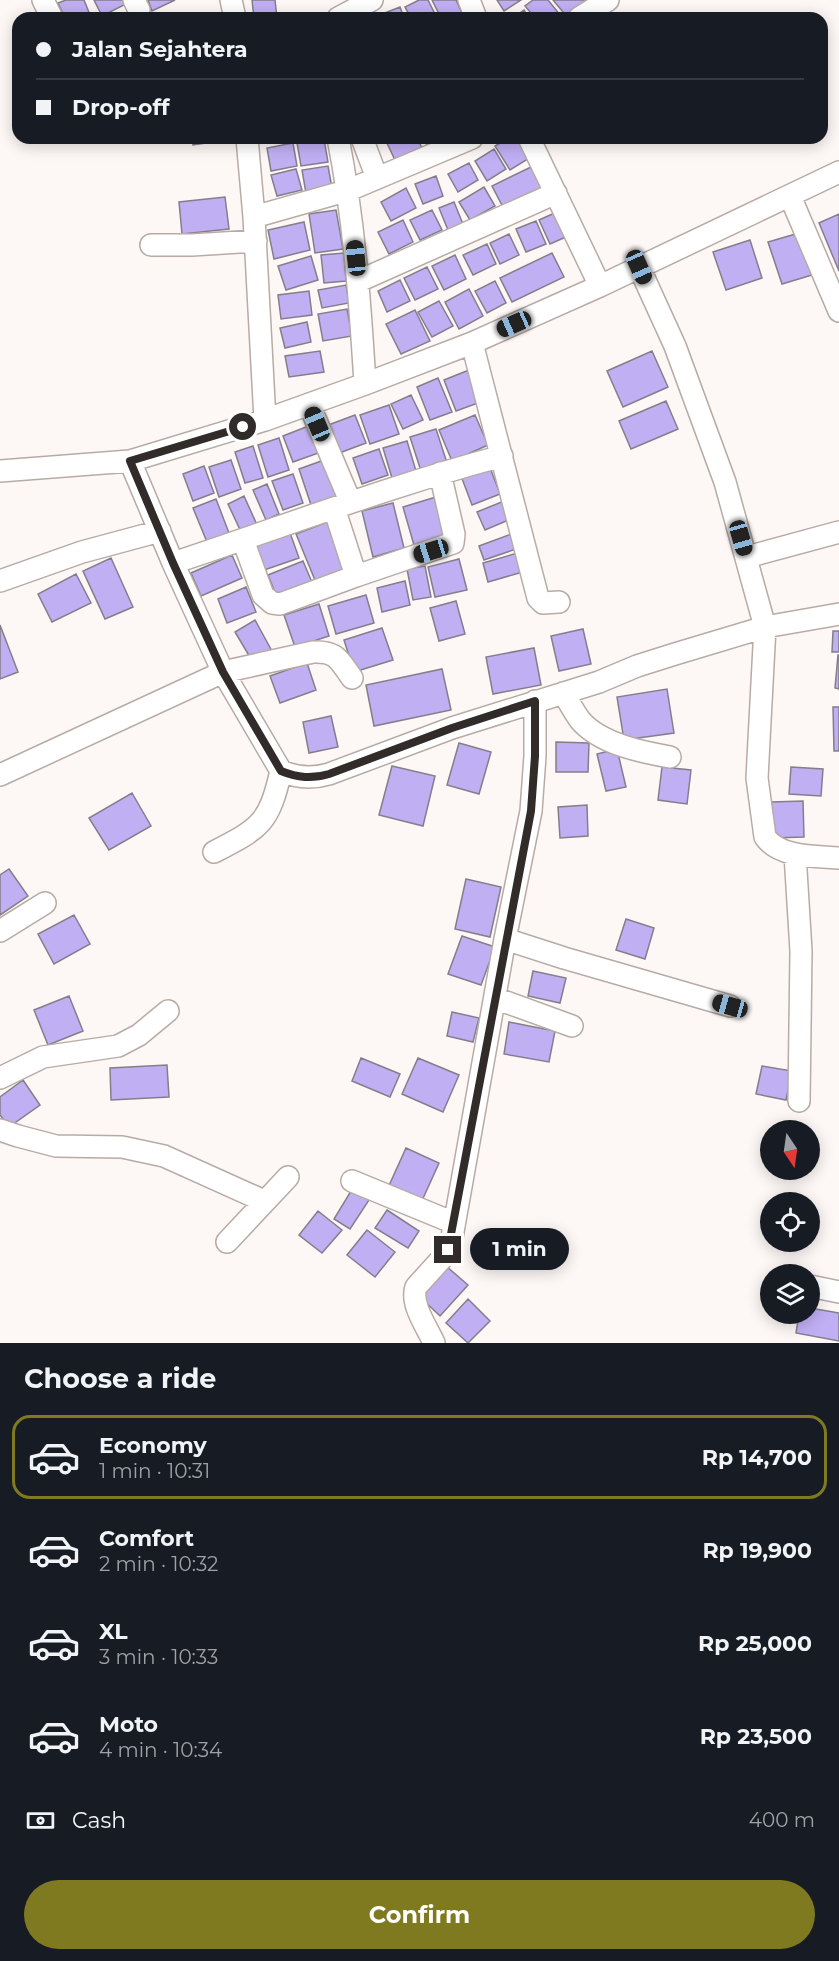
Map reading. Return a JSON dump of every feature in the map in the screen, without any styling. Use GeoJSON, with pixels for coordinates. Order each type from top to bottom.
{"type":"FeatureCollection","features":[{"type":"Feature","properties":{"kind":"street"},"geometry":{"type":"LineString","coordinates":[[349,12],[372,0]]}},
{"type":"Feature","properties":{"kind":"street"},"geometry":{"type":"LineString","coordinates":[[589,12],[608,0]]}},
{"type":"Feature","properties":{"kind":"street"},"geometry":{"type":"LineString","coordinates":[[248,144],[255,217],[265,420]]}},
{"type":"Feature","properties":{"kind":"street"},"geometry":{"type":"LineString","coordinates":[[339,144],[349,190],[359,281],[365,384]]}},
{"type":"Feature","properties":{"kind":"street"},"geometry":{"type":"LineString","coordinates":[[364,144],[377,178]]}},
{"type":"Feature","properties":{"kind":"street"},"geometry":{"type":"LineString","coordinates":[[255,217],[349,190],[458,144]]}},
{"type":"Feature","properties":{"kind":"street"},"geometry":{"type":"LineString","coordinates":[[532,144],[600,286]]}},
{"type":"Feature","properties":{"kind":"street"},"geometry":{"type":"LineString","coordinates":[[0,471],[130,461],[265,420],[472,344],[600,286],[839,172]]}},
{"type":"Feature","properties":{"kind":"street"},"geometry":{"type":"LineString","coordinates":[[359,281],[556,193]]}},
{"type":"Feature","properties":{"kind":"street"},"geometry":{"type":"LineString","coordinates":[[790,196],[839,311]]}},
{"type":"Feature","properties":{"kind":"street"},"geometry":{"type":"LineString","coordinates":[[151,245],[256,241]]}},
{"type":"Feature","properties":{"kind":"street"},"geometry":{"type":"LineString","coordinates":[[639,267],[675,346],[725,482],[765,627],[757,778],[765,837],[768,842],[795,854],[839,858]]}},
{"type":"Feature","properties":{"kind":"street"},"geometry":{"type":"LineString","coordinates":[[472,344],[538,598],[543,603],[559,602]]}},
{"type":"Feature","properties":{"kind":"street"},"geometry":{"type":"LineString","coordinates":[[309,404],[342,504],[356,576]]}},
{"type":"Feature","properties":{"kind":"street"},"geometry":{"type":"LineString","coordinates":[[173,563],[342,504],[502,456]]}},
{"type":"Feature","properties":{"kind":"street"},"geometry":{"type":"LineString","coordinates":[[130,461],[223,672],[281,771],[300,777],[311,778],[329,774],[452,728],[599,682],[637,666],[765,627],[839,614]]}},
{"type":"Feature","properties":{"kind":"street"},"geometry":{"type":"LineString","coordinates":[[243,540],[263,595],[272,603],[280,604],[453,543],[454,534],[440,473]]}},
{"type":"Feature","properties":{"kind":"street"},"geometry":{"type":"LineString","coordinates":[[0,581],[82,552],[160,531]]}},
{"type":"Feature","properties":{"kind":"street"},"geometry":{"type":"LineString","coordinates":[[747,557],[839,532]]}},
{"type":"Feature","properties":{"kind":"street"},"geometry":{"type":"LineString","coordinates":[[0,775],[223,672],[313,652],[323,652],[335,654],[352,678]]}},
{"type":"Feature","properties":{"kind":"street"},"geometry":{"type":"LineString","coordinates":[[563,693],[581,722],[602,736],[631,750],[670,757]]}},
{"type":"Feature","properties":{"kind":"street"},"geometry":{"type":"LineString","coordinates":[[434,1343],[415,1302],[414,1292],[448,1250],[454,1223],[505,939],[531,811],[535,756],[535,701]]}},
{"type":"Feature","properties":{"kind":"street"},"geometry":{"type":"LineString","coordinates":[[214,852],[244,837],[267,815],[275,799],[281,771]]}},
{"type":"Feature","properties":{"kind":"street"},"geometry":{"type":"LineString","coordinates":[[795,854],[801,951],[799,1101]]}},
{"type":"Feature","properties":{"kind":"street"},"geometry":{"type":"LineString","coordinates":[[0,931],[45,903]]}},
{"type":"Feature","properties":{"kind":"street"},"geometry":{"type":"LineString","coordinates":[[505,939],[730,1006]]}},
{"type":"Feature","properties":{"kind":"street"},"geometry":{"type":"LineString","coordinates":[[495,998],[572,1026]]}},
{"type":"Feature","properties":{"kind":"street"},"geometry":{"type":"LineString","coordinates":[[0,1078],[43,1057],[118,1046],[139,1035],[168,1011]]}},
{"type":"Feature","properties":{"kind":"street"},"geometry":{"type":"LineString","coordinates":[[0,1130],[56,1146],[122,1147],[164,1156],[264,1201]]}},
{"type":"Feature","properties":{"kind":"street"},"geometry":{"type":"LineString","coordinates":[[227,1242],[288,1178]]}},
{"type":"Feature","properties":{"kind":"street"},"geometry":{"type":"LineString","coordinates":[[352,1181],[454,1223]]}},
{"type":"Feature","properties":{"kind":"street"},"geometry":{"type":"LineString","coordinates":[[820,1288],[839,1292]]}},
{"type":"Feature","properties":{"kind":"building"},"geometry":{"type":"Polygon","coordinates":[[[66,0],[84,0],[89,12],[62,12],[58,3],[66,0]]]}},
{"type":"Feature","properties":{"kind":"building"},"geometry":{"type":"Polygon","coordinates":[[[94,0],[124,0],[126,4],[110,12],[100,12],[94,0]]]}},
{"type":"Feature","properties":{"kind":"building"},"geometry":{"type":"Polygon","coordinates":[[[148,0],[175,0],[152,11],[148,0]]]}},
{"type":"Feature","properties":{"kind":"building"},"geometry":{"type":"Polygon","coordinates":[[[252,0],[275,0],[276,12],[253,12],[252,0]]]}},
{"type":"Feature","properties":{"kind":"building"},"geometry":{"type":"Polygon","coordinates":[[[419,0],[428,0],[434,12],[408,12],[405,7],[419,0]]]}},
{"type":"Feature","properties":{"kind":"building"},"geometry":{"type":"Polygon","coordinates":[[[432,0],[456,0],[462,12],[438,12],[432,0]]]}},
{"type":"Feature","properties":{"kind":"building"},"geometry":{"type":"Polygon","coordinates":[[[497,0],[521,0],[504,11],[497,0]]]}},
{"type":"Feature","properties":{"kind":"building"},"geometry":{"type":"Polygon","coordinates":[[[533,0],[548,0],[558,12],[530,12],[525,6],[533,0]]]}},
{"type":"Feature","properties":{"kind":"building"},"geometry":{"type":"Polygon","coordinates":[[[553,0],[590,0],[575,12],[563,12],[553,0]]]}},
{"type":"Feature","properties":{"kind":"building"},"geometry":{"type":"Polygon","coordinates":[[[400,7],[402,12],[387,12],[400,7]]]}},
{"type":"Feature","properties":{"kind":"building"},"geometry":{"type":"Polygon","coordinates":[[[293,144],[297,166],[271,171],[267,148],[293,144]]]}},
{"type":"Feature","properties":{"kind":"building"},"geometry":{"type":"Polygon","coordinates":[[[297,144],[325,144],[328,162],[301,166],[297,144]]]}},
{"type":"Feature","properties":{"kind":"building"},"geometry":{"type":"Polygon","coordinates":[[[387,144],[420,144],[422,148],[395,160],[387,144]]]}},
{"type":"Feature","properties":{"kind":"building"},"geometry":{"type":"Polygon","coordinates":[[[523,144],[531,157],[510,170],[495,146],[523,144]]]}},
{"type":"Feature","properties":{"kind":"building"},"geometry":{"type":"Polygon","coordinates":[[[494,149],[506,169],[487,181],[475,161],[494,149]]]}},
{"type":"Feature","properties":{"kind":"building"},"geometry":{"type":"Polygon","coordinates":[[[469,163],[478,180],[458,192],[448,174],[469,163]]]}},
{"type":"Feature","properties":{"kind":"building"},"geometry":{"type":"Polygon","coordinates":[[[535,165],[547,189],[505,211],[492,186],[535,165]]]}},
{"type":"Feature","properties":{"kind":"building"},"geometry":{"type":"Polygon","coordinates":[[[328,166],[332,188],[306,193],[302,170],[328,166]]]}},
{"type":"Feature","properties":{"kind":"building"},"geometry":{"type":"Polygon","coordinates":[[[296,169],[302,190],[277,196],[271,175],[296,169]]]}},
{"type":"Feature","properties":{"kind":"building"},"geometry":{"type":"Polygon","coordinates":[[[436,176],[443,196],[423,204],[415,184],[436,176]]]}},
{"type":"Feature","properties":{"kind":"building"},"geometry":{"type":"Polygon","coordinates":[[[484,187],[495,206],[470,220],[459,202],[484,187]]]}},
{"type":"Feature","properties":{"kind":"building"},"geometry":{"type":"Polygon","coordinates":[[[406,188],[416,208],[391,221],[381,202],[406,188]]]}},
{"type":"Feature","properties":{"kind":"building"},"geometry":{"type":"Polygon","coordinates":[[[225,197],[229,229],[182,234],[179,202],[225,197]]]}},
{"type":"Feature","properties":{"kind":"building"},"geometry":{"type":"Polygon","coordinates":[[[454,202],[463,224],[448,230],[439,208],[454,202]]]}},
{"type":"Feature","properties":{"kind":"building"},"geometry":{"type":"Polygon","coordinates":[[[336,210],[343,249],[315,253],[309,214],[336,210]]]}},
{"type":"Feature","properties":{"kind":"building"},"geometry":{"type":"Polygon","coordinates":[[[432,210],[442,230],[420,240],[410,220],[432,210]]]}},
{"type":"Feature","properties":{"kind":"building"},"geometry":{"type":"Polygon","coordinates":[[[557,212],[568,236],[550,244],[539,220],[557,212]]]}},
{"type":"Feature","properties":{"kind":"building"},"geometry":{"type":"Polygon","coordinates":[[[839,214],[839,271],[819,223],[839,214]]]}},
{"type":"Feature","properties":{"kind":"building"},"geometry":{"type":"Polygon","coordinates":[[[403,220],[413,242],[389,254],[378,232],[403,220]]]}},
{"type":"Feature","properties":{"kind":"building"},"geometry":{"type":"Polygon","coordinates":[[[536,221],[546,244],[526,252],[516,229],[536,221]]]}},
{"type":"Feature","properties":{"kind":"building"},"geometry":{"type":"Polygon","coordinates":[[[304,222],[310,250],[274,259],[268,230],[304,222]]]}},
{"type":"Feature","properties":{"kind":"building"},"geometry":{"type":"Polygon","coordinates":[[[799,233],[812,275],[782,284],[768,242],[799,233]]]}},
{"type":"Feature","properties":{"kind":"building"},"geometry":{"type":"Polygon","coordinates":[[[509,234],[519,255],[500,264],[490,243],[509,234]]]}},
{"type":"Feature","properties":{"kind":"building"},"geometry":{"type":"Polygon","coordinates":[[[750,240],[762,278],[726,290],[713,252],[750,240]]]}},
{"type":"Feature","properties":{"kind":"building"},"geometry":{"type":"Polygon","coordinates":[[[487,244],[496,264],[473,275],[463,255],[487,244]]]}},
{"type":"Feature","properties":{"kind":"building"},"geometry":{"type":"Polygon","coordinates":[[[344,253],[346,281],[324,283],[321,255],[344,253]]]}},
{"type":"Feature","properties":{"kind":"building"},"geometry":{"type":"Polygon","coordinates":[[[552,253],[564,277],[512,302],[500,278],[552,253]]]}},
{"type":"Feature","properties":{"kind":"building"},"geometry":{"type":"Polygon","coordinates":[[[455,255],[466,279],[444,290],[432,266],[455,255]]]}},
{"type":"Feature","properties":{"kind":"building"},"geometry":{"type":"Polygon","coordinates":[[[311,256],[318,280],[286,290],[278,266],[311,256]]]}},
{"type":"Feature","properties":{"kind":"building"},"geometry":{"type":"Polygon","coordinates":[[[427,267],[438,289],[415,300],[404,278],[427,267]]]}},
{"type":"Feature","properties":{"kind":"building"},"geometry":{"type":"Polygon","coordinates":[[[400,280],[410,301],[387,312],[378,291],[400,280]]]}},
{"type":"Feature","properties":{"kind":"building"},"geometry":{"type":"Polygon","coordinates":[[[495,281],[506,303],[487,313],[475,291],[495,281]]]}},
{"type":"Feature","properties":{"kind":"building"},"geometry":{"type":"Polygon","coordinates":[[[346,285],[349,303],[322,308],[318,290],[346,285]]]}},
{"type":"Feature","properties":{"kind":"building"},"geometry":{"type":"Polygon","coordinates":[[[469,289],[483,316],[459,329],[445,302],[469,289]]]}},
{"type":"Feature","properties":{"kind":"building"},"geometry":{"type":"Polygon","coordinates":[[[309,291],[312,315],[281,319],[278,295],[309,291]]]}},
{"type":"Feature","properties":{"kind":"building"},"geometry":{"type":"Polygon","coordinates":[[[439,301],[453,326],[432,337],[418,312],[439,301]]]}},
{"type":"Feature","properties":{"kind":"building"},"geometry":{"type":"Polygon","coordinates":[[[347,309],[352,336],[323,341],[318,314],[347,309]]]}},
{"type":"Feature","properties":{"kind":"building"},"geometry":{"type":"Polygon","coordinates":[[[415,310],[430,341],[401,354],[386,324],[415,310]]]}},
{"type":"Feature","properties":{"kind":"building"},"geometry":{"type":"Polygon","coordinates":[[[307,322],[311,342],[285,348],[280,328],[307,322]]]}},
{"type":"Feature","properties":{"kind":"building"},"geometry":{"type":"Polygon","coordinates":[[[320,351],[324,372],[289,377],[285,356],[320,351]]]}},
{"type":"Feature","properties":{"kind":"building"},"geometry":{"type":"Polygon","coordinates":[[[652,351],[668,387],[623,407],[607,371],[652,351]]]}},
{"type":"Feature","properties":{"kind":"building"},"geometry":{"type":"Polygon","coordinates":[[[474,368],[486,400],[456,411],[444,380],[474,368]]]}},
{"type":"Feature","properties":{"kind":"building"},"geometry":{"type":"Polygon","coordinates":[[[438,378],[452,412],[430,420],[417,387],[438,378]]]}},
{"type":"Feature","properties":{"kind":"building"},"geometry":{"type":"Polygon","coordinates":[[[411,395],[423,420],[403,429],[391,404],[411,395]]]}},
{"type":"Feature","properties":{"kind":"building"},"geometry":{"type":"Polygon","coordinates":[[[666,401],[678,429],[631,449],[619,421],[666,401]]]}},
{"type":"Feature","properties":{"kind":"building"},"geometry":{"type":"Polygon","coordinates":[[[389,405],[399,434],[370,444],[360,415],[389,405]]]}},
{"type":"Feature","properties":{"kind":"building"},"geometry":{"type":"Polygon","coordinates":[[[355,415],[366,443],[334,455],[323,427],[355,415]]]}},
{"type":"Feature","properties":{"kind":"building"},"geometry":{"type":"Polygon","coordinates":[[[475,415],[488,445],[452,461],[439,430],[475,415]]]}},
{"type":"Feature","properties":{"kind":"building"},"geometry":{"type":"Polygon","coordinates":[[[311,425],[321,452],[293,462],[283,436],[311,425]]]}},
{"type":"Feature","properties":{"kind":"building"},"geometry":{"type":"Polygon","coordinates":[[[436,429],[448,466],[422,474],[410,437],[436,429]]]}},
{"type":"Feature","properties":{"kind":"building"},"geometry":{"type":"Polygon","coordinates":[[[279,438],[289,470],[268,477],[258,445],[279,438]]]}},
{"type":"Feature","properties":{"kind":"building"},"geometry":{"type":"Polygon","coordinates":[[[407,441],[416,471],[392,478],[383,448],[407,441]]]}},
{"type":"Feature","properties":{"kind":"building"},"geometry":{"type":"Polygon","coordinates":[[[253,446],[263,478],[245,483],[235,452],[253,446]]]}},
{"type":"Feature","properties":{"kind":"building"},"geometry":{"type":"Polygon","coordinates":[[[379,449],[388,475],[362,484],[353,458],[379,449]]]}},
{"type":"Feature","properties":{"kind":"building"},"geometry":{"type":"Polygon","coordinates":[[[231,460],[241,489],[219,497],[209,467],[231,460]]]}},
{"type":"Feature","properties":{"kind":"building"},"geometry":{"type":"Polygon","coordinates":[[[324,460],[338,499],[312,508],[299,469],[324,460]]]}},
{"type":"Feature","properties":{"kind":"building"},"geometry":{"type":"Polygon","coordinates":[[[489,465],[500,494],[472,505],[461,476],[489,465]]]}},
{"type":"Feature","properties":{"kind":"building"},"geometry":{"type":"Polygon","coordinates":[[[204,466],[214,493],[193,501],[183,474],[204,466]]]}},
{"type":"Feature","properties":{"kind":"building"},"geometry":{"type":"Polygon","coordinates":[[[293,474],[303,503],[283,510],[272,481],[293,474]]]}},
{"type":"Feature","properties":{"kind":"building"},"geometry":{"type":"Polygon","coordinates":[[[267,484],[279,514],[266,520],[253,490],[267,484]]]}},
{"type":"Feature","properties":{"kind":"building"},"geometry":{"type":"Polygon","coordinates":[[[244,496],[258,527],[242,534],[228,504],[244,496]]]}},
{"type":"Feature","properties":{"kind":"building"},"geometry":{"type":"Polygon","coordinates":[[[436,497],[448,535],[414,545],[403,507],[436,497]]]}},
{"type":"Feature","properties":{"kind":"building"},"geometry":{"type":"Polygon","coordinates":[[[216,499],[229,533],[207,542],[193,508],[216,499]]]}},
{"type":"Feature","properties":{"kind":"building"},"geometry":{"type":"Polygon","coordinates":[[[504,501],[511,519],[485,530],[477,512],[504,501]]]}},
{"type":"Feature","properties":{"kind":"building"},"geometry":{"type":"Polygon","coordinates":[[[393,503],[404,548],[373,557],[362,511],[393,503]]]}},
{"type":"Feature","properties":{"kind":"building"},"geometry":{"type":"Polygon","coordinates":[[[330,521],[350,572],[317,585],[296,534],[330,521]]]}},
{"type":"Feature","properties":{"kind":"building"},"geometry":{"type":"Polygon","coordinates":[[[289,530],[299,558],[264,570],[254,543],[289,530]]]}},
{"type":"Feature","properties":{"kind":"building"},"geometry":{"type":"Polygon","coordinates":[[[514,533],[519,548],[484,560],[479,546],[514,533]]]}},
{"type":"Feature","properties":{"kind":"building"},"geometry":{"type":"Polygon","coordinates":[[[521,552],[526,571],[488,582],[483,563],[521,552]]]}},
{"type":"Feature","properties":{"kind":"building"},"geometry":{"type":"Polygon","coordinates":[[[232,555],[242,578],[201,596],[191,573],[232,555]]]}},
{"type":"Feature","properties":{"kind":"building"},"geometry":{"type":"Polygon","coordinates":[[[111,558],[133,607],[105,619],[83,571],[111,558]]]}},
{"type":"Feature","properties":{"kind":"building"},"geometry":{"type":"Polygon","coordinates":[[[459,559],[467,590],[435,597],[428,567],[459,559]]]}},
{"type":"Feature","properties":{"kind":"building"},"geometry":{"type":"Polygon","coordinates":[[[303,561],[314,587],[278,600],[268,575],[303,561]]]}},
{"type":"Feature","properties":{"kind":"building"},"geometry":{"type":"Polygon","coordinates":[[[425,566],[431,597],[413,600],[407,569],[425,566]]]}},
{"type":"Feature","properties":{"kind":"building"},"geometry":{"type":"Polygon","coordinates":[[[76,574],[91,603],[52,622],[38,594],[76,574]]]}},
{"type":"Feature","properties":{"kind":"building"},"geometry":{"type":"Polygon","coordinates":[[[405,581],[410,605],[382,612],[377,588],[405,581]]]}},
{"type":"Feature","properties":{"kind":"building"},"geometry":{"type":"Polygon","coordinates":[[[246,587],[256,612],[227,623],[218,599],[246,587]]]}},
{"type":"Feature","properties":{"kind":"building"},"geometry":{"type":"Polygon","coordinates":[[[366,595],[374,623],[336,634],[328,606],[366,595]]]}},
{"type":"Feature","properties":{"kind":"building"},"geometry":{"type":"Polygon","coordinates":[[[456,601],[465,634],[439,641],[430,608],[456,601]]]}},
{"type":"Feature","properties":{"kind":"building"},"geometry":{"type":"Polygon","coordinates":[[[319,604],[329,636],[295,647],[284,615],[319,604]]]}},
{"type":"Feature","properties":{"kind":"building"},"geometry":{"type":"Polygon","coordinates":[[[255,620],[273,653],[254,664],[235,632],[255,620]]]}},
{"type":"Feature","properties":{"kind":"building"},"geometry":{"type":"Polygon","coordinates":[[[0,625],[18,672],[0,679],[0,625]]]}},
{"type":"Feature","properties":{"kind":"building"},"geometry":{"type":"Polygon","coordinates":[[[382,628],[393,660],[354,672],[344,640],[382,628]]]}},
{"type":"Feature","properties":{"kind":"building"},"geometry":{"type":"Polygon","coordinates":[[[583,629],[591,664],[559,671],[551,636],[583,629]]]}},
{"type":"Feature","properties":{"kind":"building"},"geometry":{"type":"Polygon","coordinates":[[[833,631],[839,631],[839,652],[832,652],[833,631]]]}},
{"type":"Feature","properties":{"kind":"building"},"geometry":{"type":"Polygon","coordinates":[[[534,648],[541,685],[493,694],[486,657],[534,648]]]}},
{"type":"Feature","properties":{"kind":"building"},"geometry":{"type":"Polygon","coordinates":[[[839,655],[839,689],[835,688],[839,655]]]}},
{"type":"Feature","properties":{"kind":"building"},"geometry":{"type":"Polygon","coordinates":[[[307,663],[316,690],[280,703],[270,676],[307,663]]]}},
{"type":"Feature","properties":{"kind":"building"},"geometry":{"type":"Polygon","coordinates":[[[442,669],[451,710],[374,726],[366,685],[442,669]]]}},
{"type":"Feature","properties":{"kind":"building"},"geometry":{"type":"Polygon","coordinates":[[[667,689],[674,733],[624,740],[617,697],[667,689]]]}},
{"type":"Feature","properties":{"kind":"building"},"geometry":{"type":"Polygon","coordinates":[[[833,707],[839,707],[839,751],[834,751],[833,707]]]}},
{"type":"Feature","properties":{"kind":"building"},"geometry":{"type":"Polygon","coordinates":[[[331,716],[338,747],[309,753],[303,722],[331,716]]]}},
{"type":"Feature","properties":{"kind":"building"},"geometry":{"type":"Polygon","coordinates":[[[556,742],[589,743],[588,772],[556,772],[556,742]]]}},
{"type":"Feature","properties":{"kind":"building"},"geometry":{"type":"Polygon","coordinates":[[[459,743],[491,752],[479,794],[447,785],[459,743]]]}},
{"type":"Feature","properties":{"kind":"building"},"geometry":{"type":"Polygon","coordinates":[[[617,749],[626,787],[606,791],[597,754],[617,749]]]}},
{"type":"Feature","properties":{"kind":"building"},"geometry":{"type":"Polygon","coordinates":[[[392,766],[435,776],[423,826],[379,815],[392,766]]]}},
{"type":"Feature","properties":{"kind":"building"},"geometry":{"type":"Polygon","coordinates":[[[662,767],[691,770],[687,804],[658,800],[662,767]]]}},
{"type":"Feature","properties":{"kind":"building"},"geometry":{"type":"Polygon","coordinates":[[[791,767],[823,769],[821,796],[789,794],[791,767]]]}},
{"type":"Feature","properties":{"kind":"building"},"geometry":{"type":"Polygon","coordinates":[[[132,793],[151,826],[109,850],[89,818],[132,793]]]}},
{"type":"Feature","properties":{"kind":"building"},"geometry":{"type":"Polygon","coordinates":[[[803,801],[804,837],[773,838],[771,802],[803,801]]]}},
{"type":"Feature","properties":{"kind":"building"},"geometry":{"type":"Polygon","coordinates":[[[587,805],[588,836],[560,838],[558,807],[587,805]]]}},
{"type":"Feature","properties":{"kind":"building"},"geometry":{"type":"Polygon","coordinates":[[[9,869],[28,896],[0,915],[0,875],[9,869]]]}},
{"type":"Feature","properties":{"kind":"building"},"geometry":{"type":"Polygon","coordinates":[[[466,879],[501,887],[490,937],[455,929],[466,879]]]}},
{"type":"Feature","properties":{"kind":"building"},"geometry":{"type":"Polygon","coordinates":[[[74,915],[90,944],[54,964],[38,934],[74,915]]]}},
{"type":"Feature","properties":{"kind":"building"},"geometry":{"type":"Polygon","coordinates":[[[626,919],[654,928],[645,959],[616,950],[626,919]]]}},
{"type":"Feature","properties":{"kind":"building"},"geometry":{"type":"Polygon","coordinates":[[[462,936],[495,947],[481,985],[448,974],[462,936]]]}},
{"type":"Feature","properties":{"kind":"building"},"geometry":{"type":"Polygon","coordinates":[[[533,971],[566,978],[560,1003],[528,996],[533,971]]]}},
{"type":"Feature","properties":{"kind":"building"},"geometry":{"type":"Polygon","coordinates":[[[69,996],[83,1031],[48,1045],[34,1010],[69,996]]]}},
{"type":"Feature","properties":{"kind":"building"},"geometry":{"type":"Polygon","coordinates":[[[452,1012],[479,1018],[473,1042],[447,1036],[452,1012]]]}},
{"type":"Feature","properties":{"kind":"building"},"geometry":{"type":"Polygon","coordinates":[[[509,1022],[555,1031],[549,1062],[504,1054],[509,1022]]]}},
{"type":"Feature","properties":{"kind":"building"},"geometry":{"type":"Polygon","coordinates":[[[361,1058],[400,1074],[390,1097],[352,1081],[361,1058]]]}},
{"type":"Feature","properties":{"kind":"building"},"geometry":{"type":"Polygon","coordinates":[[[418,1058],[459,1075],[443,1112],[402,1094],[418,1058]]]}},
{"type":"Feature","properties":{"kind":"building"},"geometry":{"type":"Polygon","coordinates":[[[167,1065],[169,1097],[111,1100],[110,1068],[167,1065]]]}},
{"type":"Feature","properties":{"kind":"building"},"geometry":{"type":"Polygon","coordinates":[[[762,1066],[792,1071],[786,1100],[756,1094],[762,1066]]]}},
{"type":"Feature","properties":{"kind":"building"},"geometry":{"type":"Polygon","coordinates":[[[23,1080],[40,1105],[9,1127],[0,1115],[0,1097],[23,1080]]]}},
{"type":"Feature","properties":{"kind":"building"},"geometry":{"type":"Polygon","coordinates":[[[406,1148],[439,1163],[420,1205],[387,1190],[406,1148]]]}},
{"type":"Feature","properties":{"kind":"building"},"geometry":{"type":"Polygon","coordinates":[[[354,1186],[371,1197],[350,1229],[334,1219],[354,1186]]]}},
{"type":"Feature","properties":{"kind":"building"},"geometry":{"type":"Polygon","coordinates":[[[387,1210],[419,1231],[408,1248],[375,1228],[387,1210]]]}},
{"type":"Feature","properties":{"kind":"building"},"geometry":{"type":"Polygon","coordinates":[[[318,1211],[342,1230],[322,1253],[299,1235],[318,1211]]]}},
{"type":"Feature","properties":{"kind":"building"},"geometry":{"type":"Polygon","coordinates":[[[367,1230],[395,1252],[375,1277],[347,1255],[367,1230]]]}},
{"type":"Feature","properties":{"kind":"building"},"geometry":{"type":"Polygon","coordinates":[[[446,1266],[468,1285],[440,1316],[419,1296],[446,1266]]]}},
{"type":"Feature","properties":{"kind":"building"},"geometry":{"type":"Polygon","coordinates":[[[468,1299],[490,1321],[468,1343],[446,1323],[468,1299]]]}},
{"type":"Feature","properties":{"kind":"building"},"geometry":{"type":"Polygon","coordinates":[[[820,1310],[839,1313],[839,1341],[796,1333],[797,1324],[820,1324],[820,1310]]]}},
{"type":"Feature","properties":{"kind":"route"},"geometry":{"type":"LineString","coordinates":[[243,427],[130,461],[223,672],[281,771],[292,776],[320,777],[358,765],[452,728],[535,701],[535,756],[531,811],[448,1250]]}}]}
